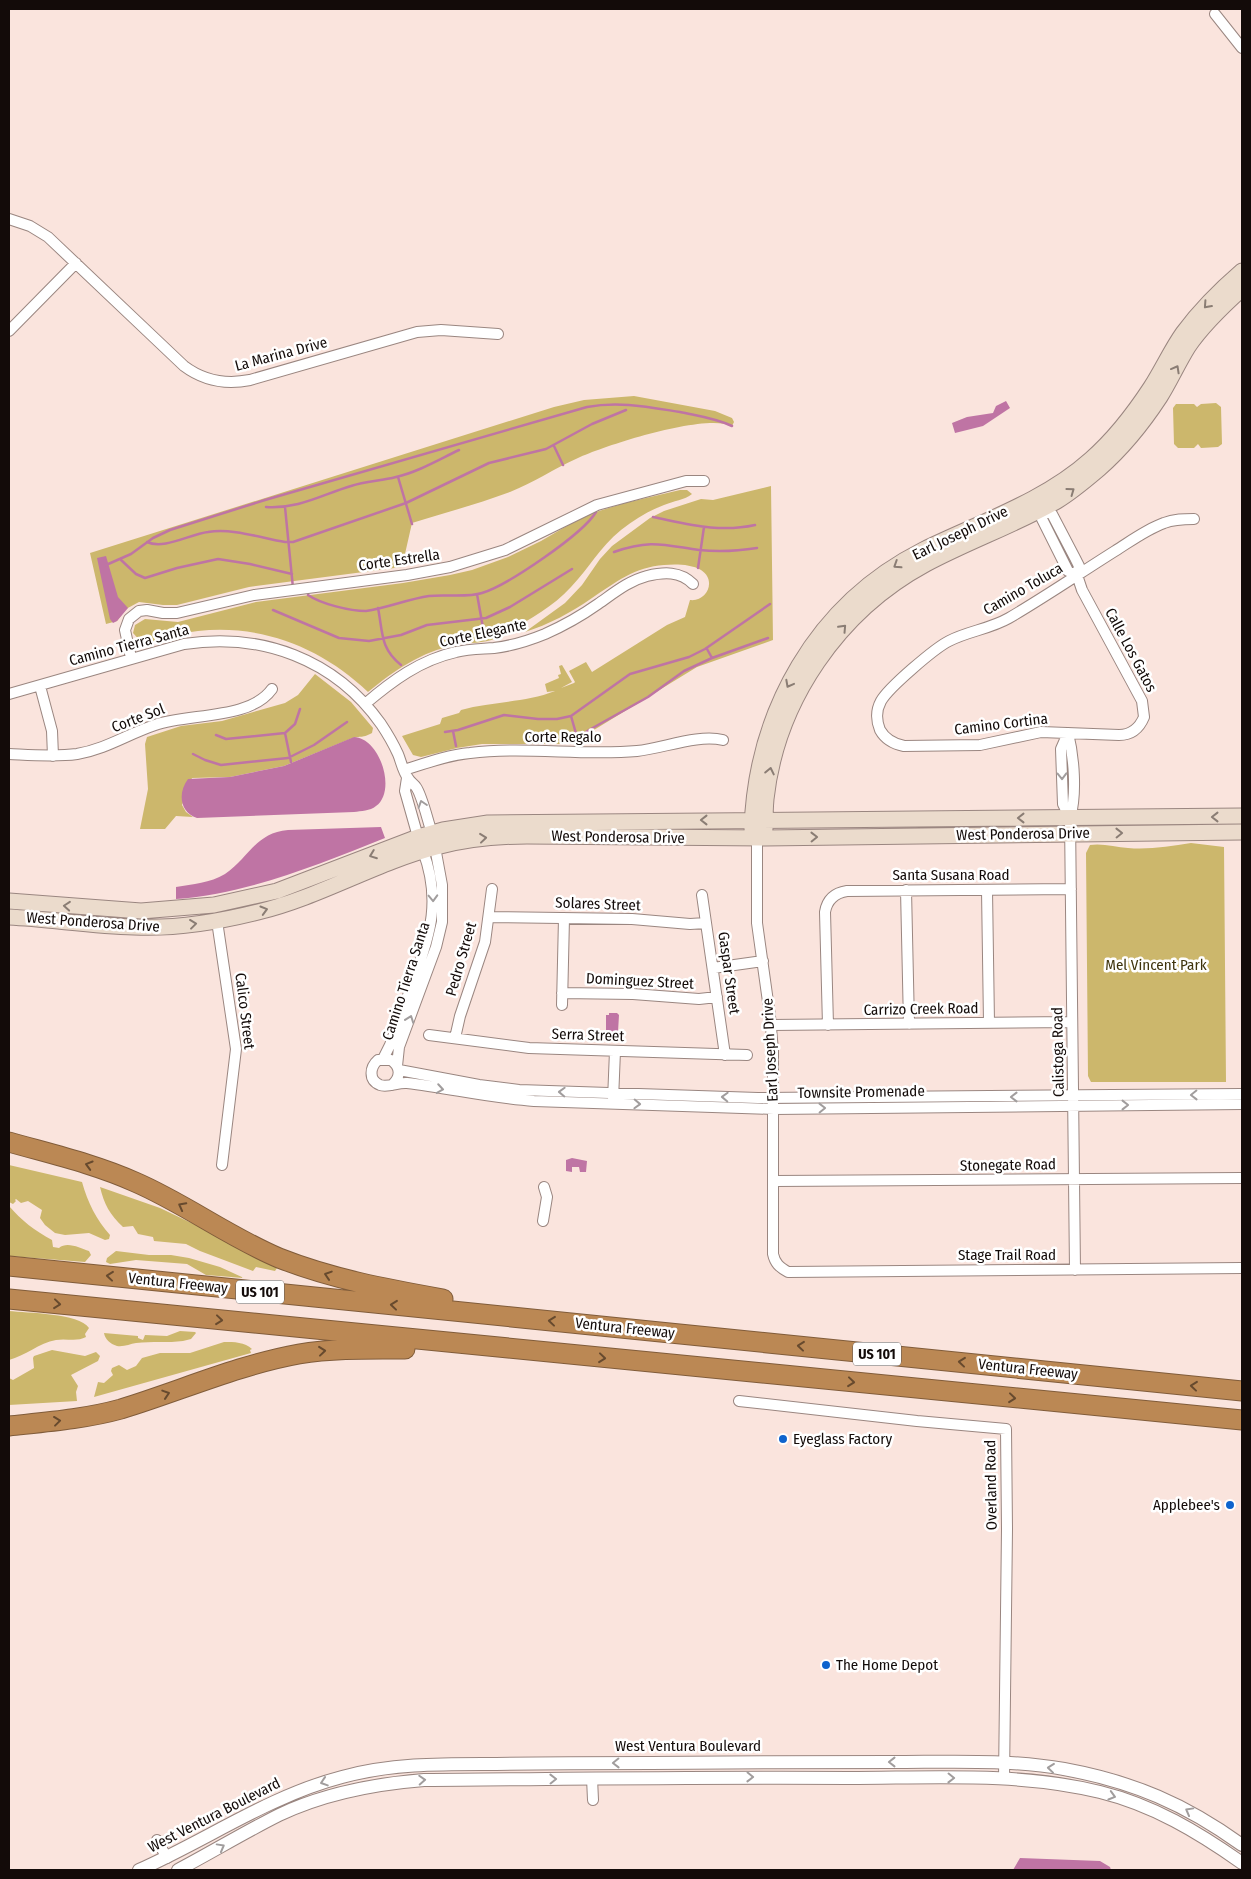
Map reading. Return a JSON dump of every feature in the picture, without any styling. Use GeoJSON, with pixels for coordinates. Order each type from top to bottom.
{"type":"FeatureCollection","features":[{"type":"Feature","properties":{"kind":"highway"},"geometry":{"type":"LineString","coordinates":[[9,1142],[97,1167],[135,1182],[254,1246],[277,1257],[308,1268],[367,1285],[481,1306],[512,1317]]}},
{"type":"Feature","properties":{"kind":"highway","name":"Ventura Freeway"},"geometry":{"type":"LineString","coordinates":[[9,1266],[1242,1391]]}},
{"type":"Feature","properties":{"kind":"highway","name":"Ventura Freeway"},"geometry":{"type":"LineString","coordinates":[[9,1299],[1242,1420]]}},
{"type":"Feature","properties":{"kind":"highway"},"geometry":{"type":"LineString","coordinates":[[9,1426],[81,1418],[120,1409],[261,1362],[300,1354],[343,1349],[501,1348]]}},
{"type":"Feature","properties":{"kind":"highway"},"geometry":{"type":"LineString","coordinates":[[1219,1418],[1242,1425]]}},
{"type":"Feature","properties":{"kind":"main road","name":"Earl Joseph Drive"},"geometry":{"type":"LineString","coordinates":[[1038,503],[1078,470],[1118,432],[1151,387],[1182,335],[1217,294],[1242,271]]}},
{"type":"Feature","properties":{"kind":"main road","name":"Earl Joseph Drive"},"geometry":{"type":"LineString","coordinates":[[758,838],[759,820],[782,729],[806,679],[839,634],[865,606],[910,573],[1038,503],[1072,491],[1101,467],[1120,448],[1149,413],[1189,347],[1215,315],[1242,289]]}},
{"type":"Feature","properties":{"kind":"main road","name":"West Ponderosa Drive"},"geometry":{"type":"LineString","coordinates":[[9,917],[134,927],[165,927],[216,921],[282,906],[469,825],[508,822],[1242,816]]}},
{"type":"Feature","properties":{"kind":"main road","name":"West Ponderosa Drive"},"geometry":{"type":"LineString","coordinates":[[9,900],[134,911],[214,906],[284,888],[427,842],[507,836],[758,838],[1242,832]]}},
{"type":"Feature","properties":{"kind":"main road"},"geometry":{"type":"LineString","coordinates":[[214,906],[216,921]]}},
{"type":"Feature","properties":{"kind":"street"},"geometry":{"type":"LineString","coordinates":[[1215,14],[1242,48]]}},
{"type":"Feature","properties":{"kind":"street","name":"La Marina Drive"},"geometry":{"type":"LineString","coordinates":[[9,219],[39,231],[76,263],[184,366],[200,376],[220,382],[250,380],[417,332],[441,330],[498,334]]}},
{"type":"Feature","properties":{"kind":"street"},"geometry":{"type":"LineString","coordinates":[[9,331],[76,263]]}},
{"type":"Feature","properties":{"kind":"street","name":"Corte Estrella"},"geometry":{"type":"LineString","coordinates":[[132,658],[125,630],[129,619],[139,611],[177,613],[254,595],[414,574],[450,567],[505,550],[538,535],[574,515],[610,500],[686,481],[704,481]]}},
{"type":"Feature","properties":{"kind":"street","name":"Calle Los Gatos"},"geometry":{"type":"LineString","coordinates":[[1038,503],[1052,514],[1066,540],[1079,566],[1077,575],[1082,590],[1142,701],[1144,712],[1144,717],[1139,727],[1130,734],[1068,733]]}},
{"type":"Feature","properties":{"kind":"street","name":"Camino Toluca"},"geometry":{"type":"LineString","coordinates":[[882,733],[877,717],[881,701],[932,652],[959,636],[1002,622],[1152,528],[1172,520],[1194,519]]}},
{"type":"Feature","properties":{"kind":"street","name":"Corte Elegante"},"geometry":{"type":"LineString","coordinates":[[364,704],[399,676],[420,664],[456,652],[506,646],[534,638],[584,613],[619,588],[637,579],[656,574],[670,573],[681,576],[693,584]]}},
{"type":"Feature","properties":{"kind":"street","name":"Camino Tierra Santa"},"geometry":{"type":"LineString","coordinates":[[9,694],[168,648],[200,642],[232,641],[265,646],[296,656],[325,670],[350,689],[364,704],[390,739],[406,774],[405,791],[427,842],[442,885],[442,922],[436,947],[399,1048],[398,1068]]}},
{"type":"Feature","properties":{"kind":"street"},"geometry":{"type":"LineString","coordinates":[[40,686],[52,731],[53,756]]}},
{"type":"Feature","properties":{"kind":"street","name":"Corte Sol"},"geometry":{"type":"LineString","coordinates":[[9,754],[53,756],[77,754],[101,748],[144,729],[169,721],[226,713],[259,701],[272,689]]}},
{"type":"Feature","properties":{"kind":"street","name":"Camino Cortina"},"geometry":{"type":"LineString","coordinates":[[882,733],[894,743],[910,746],[969,746],[1031,733],[1068,733]]}},
{"type":"Feature","properties":{"kind":"street"},"geometry":{"type":"LineString","coordinates":[[1068,733],[1072,749],[1074,805],[1070,818],[1070,833]]}},
{"type":"Feature","properties":{"kind":"street","name":"Corte Regalo"},"geometry":{"type":"LineString","coordinates":[[406,774],[446,757],[471,752],[618,752],[654,749],[699,738],[723,740]]}},
{"type":"Feature","properties":{"kind":"street","name":"Calistoga Road"},"geometry":{"type":"LineString","coordinates":[[1070,833],[1075,1270]]}},
{"type":"Feature","properties":{"kind":"street","name":"Earl Joseph Drive"},"geometry":{"type":"LineString","coordinates":[[758,838],[757,914],[771,1025],[774,1109],[773,1254],[775,1262]]}},
{"type":"Feature","properties":{"kind":"street","name":"Camino Tierra Santa"},"geometry":{"type":"LineString","coordinates":[[382,1059],[390,1045],[430,932],[433,909],[427,842]]}},
{"type":"Feature","properties":{"kind":"street","name":"Pedro Street"},"geometry":{"type":"LineString","coordinates":[[455,1038],[460,1016],[481,956],[489,917],[492,889]]}},
{"type":"Feature","properties":{"kind":"street","name":"Santa Susana Road"},"geometry":{"type":"LineString","coordinates":[[828,1025],[825,912],[832,897],[838,893],[846,890],[1071,889]]}},
{"type":"Feature","properties":{"kind":"street"},"geometry":{"type":"LineString","coordinates":[[906,890],[909,1024]]}},
{"type":"Feature","properties":{"kind":"street"},"geometry":{"type":"LineString","coordinates":[[987,890],[989,1023]]}},
{"type":"Feature","properties":{"kind":"street","name":"Gaspar Street"},"geometry":{"type":"LineString","coordinates":[[702,895],[726,1055]]}},
{"type":"Feature","properties":{"kind":"street","name":"Solares Street"},"geometry":{"type":"LineString","coordinates":[[489,917],[706,923]]}},
{"type":"Feature","properties":{"kind":"street"},"geometry":{"type":"LineString","coordinates":[[562,1005],[564,918]]}},
{"type":"Feature","properties":{"kind":"street","name":"Calico Street"},"geometry":{"type":"LineString","coordinates":[[216,921],[236,1049],[222,1165]]}},
{"type":"Feature","properties":{"kind":"street"},"geometry":{"type":"LineString","coordinates":[[713,968],[763,961]]}},
{"type":"Feature","properties":{"kind":"street","name":"Dominguez Street"},"geometry":{"type":"LineString","coordinates":[[562,993],[633,994],[699,1000],[717,998]]}},
{"type":"Feature","properties":{"kind":"street","name":"Carrizo Creek Road"},"geometry":{"type":"LineString","coordinates":[[771,1025],[1072,1022]]}},
{"type":"Feature","properties":{"kind":"street","name":"Serra Street"},"geometry":{"type":"LineString","coordinates":[[429,1035],[529,1048],[747,1055]]}},
{"type":"Feature","properties":{"kind":"street"},"geometry":{"type":"LineString","coordinates":[[614,1099],[615,1051]]}},
{"type":"Feature","properties":{"kind":"street"},"geometry":{"type":"LineString","coordinates":[[378,1060],[391,1060],[398,1068],[398,1078],[392,1084],[379,1085],[371,1075],[372,1066],[378,1060]]}},
{"type":"Feature","properties":{"kind":"street","name":"Townsite Promenade"},"geometry":{"type":"LineString","coordinates":[[398,1068],[506,1089],[614,1099],[774,1109],[1242,1094]]}},
{"type":"Feature","properties":{"kind":"street","name":"Townsite Promenade"},"geometry":{"type":"LineString","coordinates":[[392,1084],[406,1083],[519,1100],[773,1098],[1074,1100],[1242,1104]]}},
{"type":"Feature","properties":{"kind":"street","name":"Stonegate Road"},"geometry":{"type":"LineString","coordinates":[[774,1181],[1242,1178]]}},
{"type":"Feature","properties":{"kind":"street"},"geometry":{"type":"LineString","coordinates":[[543,1221],[547,1197],[544,1187]]}},
{"type":"Feature","properties":{"kind":"street","name":"Stage Trail Road"},"geometry":{"type":"LineString","coordinates":[[775,1262],[788,1272],[1242,1268]]}},
{"type":"Feature","properties":{"kind":"street","name":"Overland Road"},"geometry":{"type":"LineString","coordinates":[[739,1400],[917,1421],[1006,1429],[1006,1763],[1004,1779]]}},
{"type":"Feature","properties":{"kind":"street"},"geometry":{"type":"LineString","coordinates":[[731,1762],[731,1777]]}},
{"type":"Feature","properties":{"kind":"street","name":"West Ventura Boulevard"},"geometry":{"type":"LineString","coordinates":[[139,1870],[163,1863],[268,1804],[305,1788],[371,1770],[423,1764],[1006,1763],[1062,1769],[1131,1785],[1180,1806],[1242,1844]]}},
{"type":"Feature","properties":{"kind":"street","name":"West Ventura Boulevard"},"geometry":{"type":"LineString","coordinates":[[178,1870],[280,1815],[309,1803],[364,1788],[424,1780],[731,1777],[1004,1779],[1060,1784],[1126,1800],[1152,1809],[1185,1825],[1242,1863]]}},
{"type":"Feature","properties":{"kind":"street"},"geometry":{"type":"LineString","coordinates":[[592,1778],[593,1800]]}},
{"type":"Feature","properties":{"kind":"street"},"geometry":{"type":"LineString","coordinates":[[157,1840],[163,1863]]}},
{"type":"Feature","properties":{"kind":"green space"},"geometry":{"type":"Polygon","coordinates":[[[634,396],[715,411],[732,418],[734,422],[732,426],[719,423],[679,427],[632,439],[578,458],[510,492],[412,523],[402,567],[249,587],[177,605],[139,602],[126,609],[117,621],[106,624],[90,553],[554,407],[584,400],[634,396]]]}},
{"type":"Feature","properties":{"kind":"green space"},"geometry":{"type":"Polygon","coordinates":[[[1216,403],[1221,407],[1222,444],[1218,447],[1201,448],[1198,444],[1194,448],[1178,448],[1174,444],[1173,408],[1176,404],[1194,404],[1197,407],[1201,404],[1216,403]]]}},
{"type":"Feature","properties":{"kind":"green space"},"geometry":{"type":"Polygon","coordinates":[[[771,486],[773,640],[697,667],[571,744],[482,744],[421,757],[413,755],[402,736],[440,724],[442,718],[459,713],[461,710],[532,698],[555,691],[547,692],[545,684],[559,678],[558,675],[561,674],[559,666],[562,665],[572,682],[561,688],[575,682],[569,671],[586,662],[592,672],[667,625],[685,617],[690,600],[701,598],[708,590],[709,584],[706,574],[693,567],[664,565],[654,566],[626,576],[568,613],[525,632],[565,603],[582,585],[600,559],[612,546],[650,518],[664,511],[701,499],[713,500],[771,486]]]}},
{"type":"Feature","properties":{"kind":"green space"},"geometry":{"type":"Polygon","coordinates":[[[680,490],[687,490],[692,494],[686,498],[658,507],[621,530],[578,580],[554,603],[536,616],[491,640],[455,645],[431,652],[398,669],[368,692],[331,663],[290,642],[268,636],[245,631],[198,631],[143,644],[133,633],[135,625],[145,619],[178,622],[256,602],[403,583],[472,570],[508,557],[577,520],[599,511],[680,490]]]}},
{"type":"Feature","properties":{"kind":"green space"},"geometry":{"type":"Polygon","coordinates":[[[315,674],[351,702],[373,728],[372,733],[350,739],[284,766],[230,777],[192,778],[182,805],[186,812],[193,817],[176,816],[165,829],[140,829],[148,789],[145,744],[147,737],[181,726],[222,721],[285,703],[298,695],[315,674]]]}},
{"type":"Feature","properties":{"kind":"green space","name":"Mel Vincent Park"},"geometry":{"type":"Polygon","coordinates":[[[1191,843],[1224,847],[1226,1082],[1091,1082],[1088,1076],[1086,853],[1090,845],[1144,848],[1191,843]]]}},
{"type":"Feature","properties":{"kind":"green space"},"geometry":{"type":"Polygon","coordinates":[[[9,1165],[82,1182],[93,1210],[110,1235],[109,1239],[105,1240],[89,1233],[65,1235],[55,1233],[40,1218],[42,1210],[28,1201],[21,1203],[16,1199],[13,1204],[9,1202],[9,1165]]]}},
{"type":"Feature","properties":{"kind":"green space"},"geometry":{"type":"Polygon","coordinates":[[[100,1187],[160,1208],[250,1251],[277,1268],[275,1271],[256,1267],[253,1271],[186,1244],[154,1241],[153,1237],[138,1234],[133,1226],[123,1227],[114,1218],[103,1199],[100,1187]]]}},
{"type":"Feature","properties":{"kind":"green space"},"geometry":{"type":"Polygon","coordinates":[[[9,1206],[29,1225],[52,1240],[53,1247],[74,1246],[89,1251],[91,1255],[85,1262],[9,1256],[9,1206]]]}},
{"type":"Feature","properties":{"kind":"green space"},"geometry":{"type":"Polygon","coordinates":[[[116,1251],[189,1258],[220,1267],[244,1278],[206,1275],[187,1264],[136,1260],[110,1264],[106,1262],[107,1258],[116,1251]]]}},
{"type":"Feature","properties":{"kind":"green space"},"geometry":{"type":"Polygon","coordinates":[[[9,1311],[40,1313],[75,1319],[89,1328],[85,1334],[86,1337],[50,1342],[9,1360],[9,1311]]]}},
{"type":"Feature","properties":{"kind":"green space"},"geometry":{"type":"Polygon","coordinates":[[[180,1331],[196,1333],[191,1339],[183,1341],[142,1342],[120,1346],[110,1343],[104,1333],[138,1336],[138,1338],[143,1340],[145,1335],[167,1336],[180,1331]]]}},
{"type":"Feature","properties":{"kind":"green space"},"geometry":{"type":"Polygon","coordinates":[[[224,1342],[246,1345],[252,1349],[250,1350],[251,1353],[94,1397],[98,1382],[104,1383],[113,1375],[112,1368],[119,1365],[127,1370],[136,1366],[142,1358],[160,1353],[190,1353],[224,1342]]]}},
{"type":"Feature","properties":{"kind":"green space"},"geometry":{"type":"Polygon","coordinates":[[[52,1350],[85,1356],[96,1352],[100,1356],[98,1361],[71,1375],[78,1386],[76,1392],[77,1401],[9,1405],[9,1378],[13,1380],[34,1368],[34,1356],[52,1350]]]}},
{"type":"Feature","properties":{"kind":"shaded area"},"geometry":{"type":"Polygon","coordinates":[[[1006,401],[1010,408],[983,426],[955,433],[952,423],[967,417],[993,413],[996,406],[1006,401]]]}},
{"type":"Feature","properties":{"kind":"shaded area"},"geometry":{"type":"Polygon","coordinates":[[[106,556],[118,597],[128,608],[113,623],[110,619],[97,558],[106,556]]]}},
{"type":"Feature","properties":{"kind":"shaded area"},"geometry":{"type":"Polygon","coordinates":[[[354,737],[363,740],[371,746],[383,766],[385,789],[382,799],[371,809],[354,812],[197,818],[187,811],[182,801],[183,790],[188,779],[230,777],[284,766],[354,737]]]}},
{"type":"Feature","properties":{"kind":"shaded area"},"geometry":{"type":"Polygon","coordinates":[[[381,827],[385,838],[308,868],[230,891],[176,899],[176,887],[207,881],[225,874],[260,841],[277,832],[381,827]]]}},
{"type":"Feature","properties":{"kind":"shaded area"},"geometry":{"type":"Polygon","coordinates":[[[609,1013],[617,1013],[619,1015],[618,1032],[608,1032],[606,1030],[606,1015],[609,1015],[609,1013]]]}},
{"type":"Feature","properties":{"kind":"shaded area"},"geometry":{"type":"Polygon","coordinates":[[[572,1158],[587,1161],[586,1172],[580,1172],[579,1167],[572,1167],[572,1172],[566,1171],[566,1160],[572,1158]]]}},
{"type":"Feature","properties":{"kind":"shaded area"},"geometry":{"type":"Polygon","coordinates":[[[1020,1858],[1100,1861],[1110,1867],[1111,1870],[1013,1870],[1020,1858]]]}},
{"type":"Feature","properties":{"kind":"waterway"},"geometry":{"type":"LineString","coordinates":[[106,565],[131,554],[153,538],[170,530],[265,500],[587,407],[599,405],[645,407],[680,412],[732,426]]}},
{"type":"Feature","properties":{"kind":"waterway"},"geometry":{"type":"LineString","coordinates":[[147,542],[154,544],[169,543],[201,533],[218,531],[237,532],[293,542],[406,503],[489,463],[546,449],[592,424],[626,410]]}},
{"type":"Feature","properties":{"kind":"waterway"},"geometry":{"type":"LineString","coordinates":[[554,446],[563,465]]}},
{"type":"Feature","properties":{"kind":"waterway"},"geometry":{"type":"LineString","coordinates":[[266,507],[299,504],[357,484],[404,475],[459,450]]}},
{"type":"Feature","properties":{"kind":"waterway"},"geometry":{"type":"LineString","coordinates":[[398,477],[412,524]]}},
{"type":"Feature","properties":{"kind":"waterway"},"geometry":{"type":"LineString","coordinates":[[285,507],[293,588]]}},
{"type":"Feature","properties":{"kind":"waterway"},"geometry":{"type":"LineString","coordinates":[[308,595],[336,606],[366,611],[429,596],[482,593],[509,580],[544,558],[576,533],[596,512]]}},
{"type":"Feature","properties":{"kind":"waterway"},"geometry":{"type":"LineString","coordinates":[[653,517],[716,528],[755,525]]}},
{"type":"Feature","properties":{"kind":"waterway"},"geometry":{"type":"LineString","coordinates":[[698,568],[704,527]]}},
{"type":"Feature","properties":{"kind":"waterway"},"geometry":{"type":"LineString","coordinates":[[614,552],[647,544],[713,551],[757,548]]}},
{"type":"Feature","properties":{"kind":"waterway"},"geometry":{"type":"LineString","coordinates":[[120,559],[136,574],[145,578],[177,568],[218,559],[292,574]]}},
{"type":"Feature","properties":{"kind":"waterway"},"geometry":{"type":"LineString","coordinates":[[273,610],[339,638],[369,641],[401,635],[427,625],[486,618],[510,607],[572,569]]}},
{"type":"Feature","properties":{"kind":"waterway"},"geometry":{"type":"LineString","coordinates":[[477,594],[485,639]]}},
{"type":"Feature","properties":{"kind":"waterway"},"geometry":{"type":"LineString","coordinates":[[445,732],[458,730],[504,715],[538,719],[557,719],[571,716],[630,674],[689,657],[705,649],[770,604]]}},
{"type":"Feature","properties":{"kind":"waterway"},"geometry":{"type":"LineString","coordinates":[[378,608],[386,646],[394,659],[401,665]]}},
{"type":"Feature","properties":{"kind":"waterway"},"geometry":{"type":"LineString","coordinates":[[574,741],[589,730],[648,697],[684,671],[712,658],[768,638]]}},
{"type":"Feature","properties":{"kind":"waterway"},"geometry":{"type":"LineString","coordinates":[[707,649],[712,658]]}},
{"type":"Feature","properties":{"kind":"waterway"},"geometry":{"type":"LineString","coordinates":[[216,735],[226,739],[285,733],[295,724],[300,709]]}},
{"type":"Feature","properties":{"kind":"waterway"},"geometry":{"type":"LineString","coordinates":[[571,716],[577,737]]}},
{"type":"Feature","properties":{"kind":"waterway"},"geometry":{"type":"LineString","coordinates":[[193,754],[221,765],[288,758],[314,745],[347,722]]}},
{"type":"Feature","properties":{"kind":"waterway"},"geometry":{"type":"LineString","coordinates":[[453,731],[456,746]]}},
{"type":"Feature","properties":{"kind":"waterway"},"geometry":{"type":"LineString","coordinates":[[285,733],[291,762]]}},
{"type":"Feature","properties":{"kind":"place","name":"Eyeglass Factory"},"geometry":{"type":"Point","coordinates":[783,1439]}},
{"type":"Feature","properties":{"kind":"place","name":"Applebee's"},"geometry":{"type":"Point","coordinates":[1230,1505]}},
{"type":"Feature","properties":{"kind":"place","name":"The Home Depot"},"geometry":{"type":"Point","coordinates":[826,1665]}}]}
